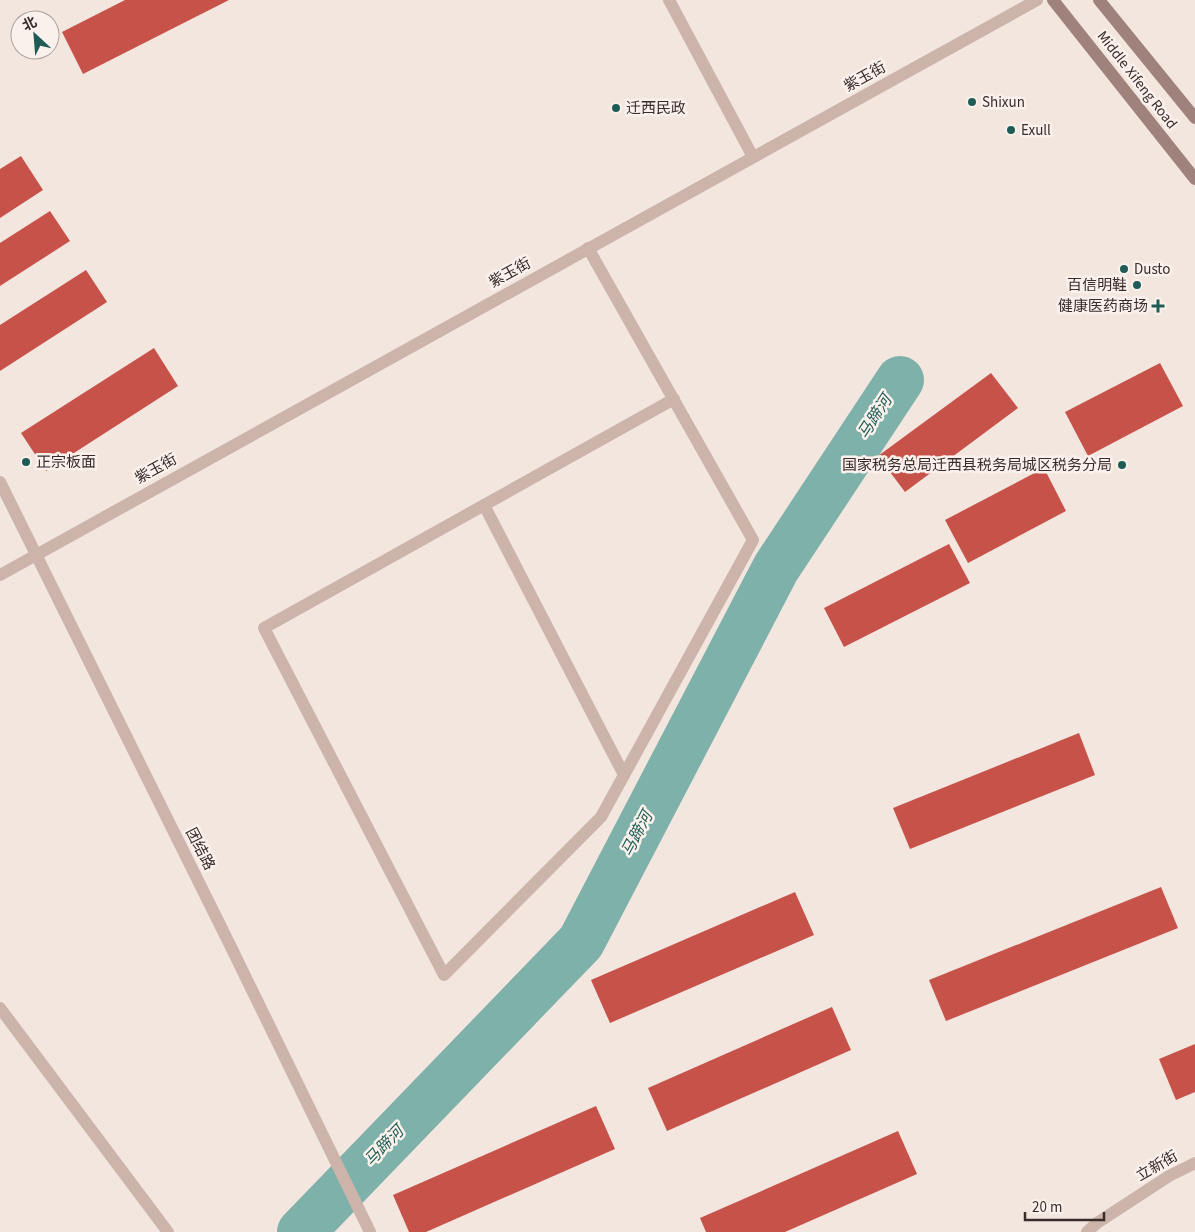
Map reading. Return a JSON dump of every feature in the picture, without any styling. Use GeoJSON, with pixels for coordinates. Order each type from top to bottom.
{"type":"FeatureCollection","features":[{"type":"Feature","properties":{"kind":"main road","name":"Middle Xifeng Road"},"geometry":{"type":"LineString","coordinates":[[1053,0],[1195,179]]}},
{"type":"Feature","properties":{"kind":"main road","name":"Middle Xifeng Road"},"geometry":{"type":"LineString","coordinates":[[1099,0],[1195,118]]}},
{"type":"Feature","properties":{"kind":"street"},"geometry":{"type":"LineString","coordinates":[[668,0],[753,157]]}},
{"type":"Feature","properties":{"kind":"street","name":"紫玉街"},"geometry":{"type":"LineString","coordinates":[[0,575],[1037,0]]}},
{"type":"Feature","properties":{"kind":"street"},"geometry":{"type":"LineString","coordinates":[[588,248],[674,400],[753,540],[601,816],[444,975],[264,628],[674,400]]}},
{"type":"Feature","properties":{"kind":"street","name":"团结路"},"geometry":{"type":"LineString","coordinates":[[0,482],[370,1232]]}},
{"type":"Feature","properties":{"kind":"street"},"geometry":{"type":"LineString","coordinates":[[484,506],[624,775]]}},
{"type":"Feature","properties":{"kind":"street"},"geometry":{"type":"LineString","coordinates":[[0,1008],[168,1232]]}},
{"type":"Feature","properties":{"kind":"street","name":"立新街"},"geometry":{"type":"LineString","coordinates":[[1087,1232],[1097,1223],[1169,1176],[1195,1163]]}},
{"type":"Feature","properties":{"kind":"building"},"geometry":{"type":"Polygon","coordinates":[[[125,0],[229,0],[83,74],[62,32],[125,0]]]}},
{"type":"Feature","properties":{"kind":"building"},"geometry":{"type":"Polygon","coordinates":[[[21,156],[43,190],[0,218],[0,169],[21,156]]]}},
{"type":"Feature","properties":{"kind":"building"},"geometry":{"type":"Polygon","coordinates":[[[50,211],[70,241],[0,286],[0,243],[50,211]]]}},
{"type":"Feature","properties":{"kind":"building"},"geometry":{"type":"Polygon","coordinates":[[[86,270],[107,302],[0,371],[0,325],[86,270]]]}},
{"type":"Feature","properties":{"kind":"building"},"geometry":{"type":"Polygon","coordinates":[[[154,348],[178,386],[46,471],[21,433],[154,348]]]}},
{"type":"Feature","properties":{"kind":"building"},"geometry":{"type":"Polygon","coordinates":[[[1160,363],[1183,406],[1088,456],[1065,412],[1160,363]]]}},
{"type":"Feature","properties":{"kind":"building"},"geometry":{"type":"Polygon","coordinates":[[[991,373],[1018,408],[905,492],[878,456],[991,373]]]}},
{"type":"Feature","properties":{"kind":"building"},"geometry":{"type":"Polygon","coordinates":[[[1044,468],[1066,511],[968,563],[945,520],[1044,468]]]}},
{"type":"Feature","properties":{"kind":"building"},"geometry":{"type":"Polygon","coordinates":[[[949,544],[970,583],[844,647],[824,608],[949,544]]]}},
{"type":"Feature","properties":{"kind":"building"},"geometry":{"type":"Polygon","coordinates":[[[1079,733],[1095,775],[910,849],[893,808],[1079,733]]]}},
{"type":"Feature","properties":{"kind":"building"},"geometry":{"type":"Polygon","coordinates":[[[1161,887],[1178,928],[946,1021],[929,980],[1161,887]]]}},
{"type":"Feature","properties":{"kind":"building"},"geometry":{"type":"Polygon","coordinates":[[[795,892],[814,935],[610,1023],[591,980],[795,892]]]}},
{"type":"Feature","properties":{"kind":"building"},"geometry":{"type":"Polygon","coordinates":[[[832,1007],[851,1050],[667,1131],[648,1088],[832,1007]]]}},
{"type":"Feature","properties":{"kind":"building"},"geometry":{"type":"Polygon","coordinates":[[[1195,1044],[1195,1092],[1176,1100],[1159,1059],[1195,1044]]]}},
{"type":"Feature","properties":{"kind":"building"},"geometry":{"type":"Polygon","coordinates":[[[596,1106],[615,1149],[426,1232],[409,1232],[393,1195],[596,1106]]]}},
{"type":"Feature","properties":{"kind":"building"},"geometry":{"type":"Polygon","coordinates":[[[898,1131],[917,1174],[785,1232],[706,1232],[700,1218],[898,1131]]]}},
{"type":"Feature","properties":{"kind":"waterway","name":"马蹄河"},"geometry":{"type":"LineString","coordinates":[[301,1232],[581,942],[776,568],[900,380]]}},
{"type":"Feature","properties":{"kind":"place","name":"Shixun"},"geometry":{"type":"Point","coordinates":[972,102]}},
{"type":"Feature","properties":{"kind":"place","name":"迁西民政"},"geometry":{"type":"Point","coordinates":[616,108]}},
{"type":"Feature","properties":{"kind":"place","name":"Exull"},"geometry":{"type":"Point","coordinates":[1011,130]}},
{"type":"Feature","properties":{"kind":"place","name":"Dusto"},"geometry":{"type":"Point","coordinates":[1124,269]}},
{"type":"Feature","properties":{"kind":"place","name":"百信明鞋"},"geometry":{"type":"Point","coordinates":[1137,285]}},
{"type":"Feature","properties":{"kind":"place","name":"健康医药商场"},"geometry":{"type":"Point","coordinates":[1158,306]}},
{"type":"Feature","properties":{"kind":"place","name":"正宗板面"},"geometry":{"type":"Point","coordinates":[26,462]}},
{"type":"Feature","properties":{"kind":"place","name":"国家税务总局迁西县税务局城区税务分局"},"geometry":{"type":"Point","coordinates":[1122,465]}}]}
